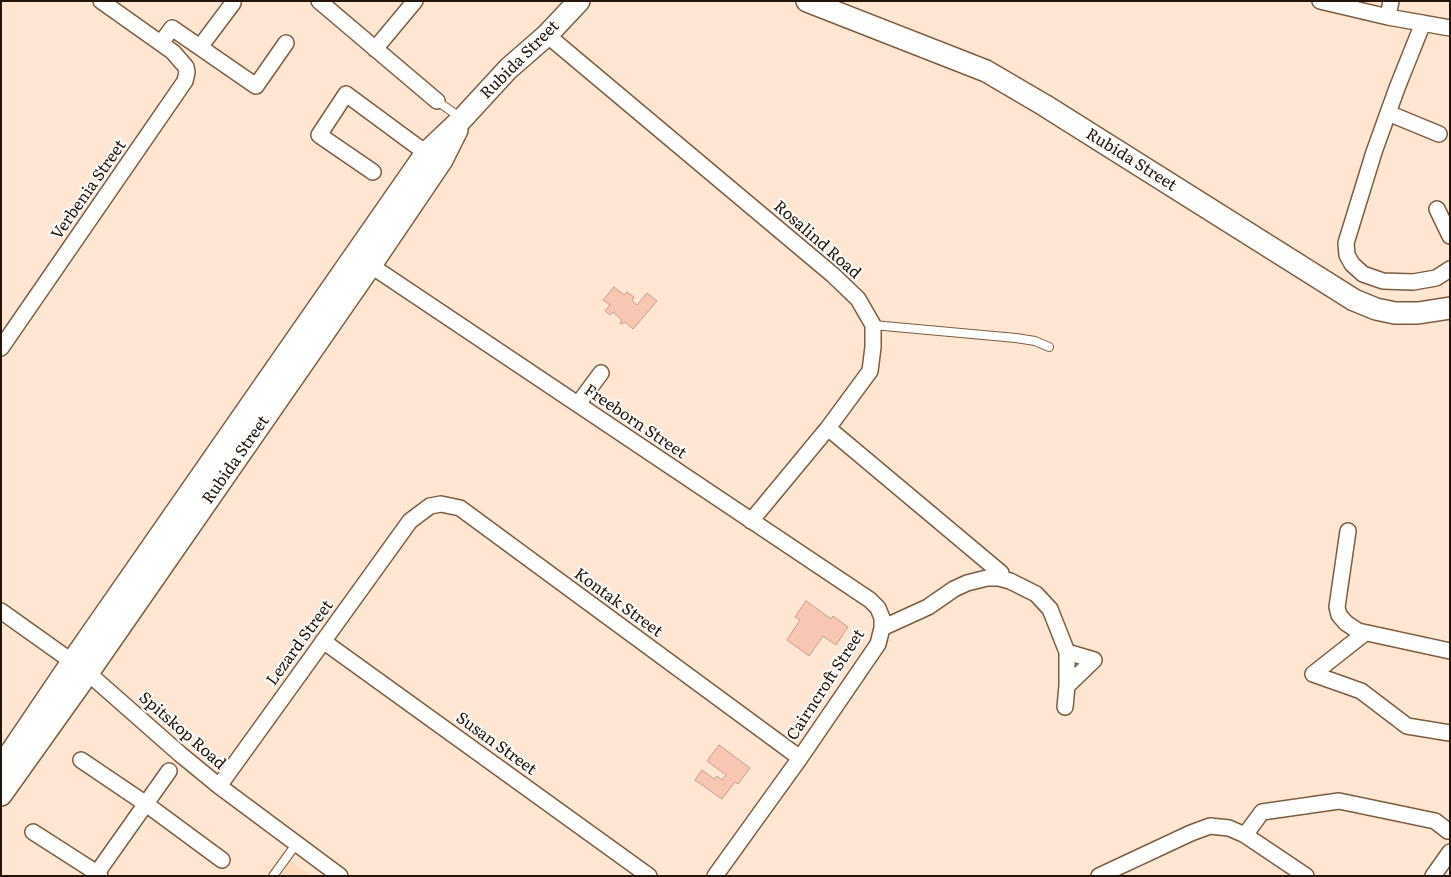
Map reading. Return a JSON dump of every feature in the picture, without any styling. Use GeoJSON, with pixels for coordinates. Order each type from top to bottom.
{"type":"FeatureCollection","features":[{"type":"Feature","properties":{"kind":"street"},"geometry":{"type":"LineString","coordinates":[[101,1],[167,47],[172,28],[256,86],[286,43]]}},
{"type":"Feature","properties":{"kind":"street"},"geometry":{"type":"LineString","coordinates":[[318,1],[437,101]]}},
{"type":"Feature","properties":{"kind":"street"},"geometry":{"type":"LineString","coordinates":[[375,49],[415,1]]}},
{"type":"Feature","properties":{"kind":"street","name":"Rubida Street"},"geometry":{"type":"LineString","coordinates":[[363,260],[426,153],[462,119],[508,69],[547,36],[579,1]]}},
{"type":"Feature","properties":{"kind":"street","name":"Rubida Street"},"geometry":{"type":"LineString","coordinates":[[807,1],[986,71],[1044,105],[1354,300],[1395,313],[1418,313],[1450,308]]}},
{"type":"Feature","properties":{"kind":"street"},"geometry":{"type":"LineString","coordinates":[[1320,1],[1388,17],[1450,28]]}},
{"type":"Feature","properties":{"kind":"street"},"geometry":{"type":"LineString","coordinates":[[1388,17],[1391,1]]}},
{"type":"Feature","properties":{"kind":"street"},"geometry":{"type":"LineString","coordinates":[[200,47],[233,3]]}},
{"type":"Feature","properties":{"kind":"street"},"geometry":{"type":"LineString","coordinates":[[1423,23],[1374,152],[1346,243],[1347,256],[1352,264],[1363,274],[1383,281],[1413,282],[1436,278],[1450,269]]}},
{"type":"Feature","properties":{"kind":"street","name":"Rosalind Road"},"geometry":{"type":"LineString","coordinates":[[547,36],[833,275],[858,299],[873,325]]}},
{"type":"Feature","properties":{"kind":"street","name":"Verbenia Street"},"geometry":{"type":"LineString","coordinates":[[1,348],[185,81],[186,67],[167,47]]}},
{"type":"Feature","properties":{"kind":"street"},"geometry":{"type":"LineString","coordinates":[[373,172],[319,135],[346,94],[426,153]]}},
{"type":"Feature","properties":{"kind":"street"},"geometry":{"type":"LineString","coordinates":[[1388,113],[1439,134]]}},
{"type":"Feature","properties":{"kind":"street","name":"Rubida Street"},"geometry":{"type":"LineString","coordinates":[[1,796],[80,668],[363,260],[442,160],[462,119]]}},
{"type":"Feature","properties":{"kind":"street"},"geometry":{"type":"LineString","coordinates":[[1437,209],[1450,236]]}},
{"type":"Feature","properties":{"kind":"street","name":"Freeborn Street"},"geometry":{"type":"LineString","coordinates":[[363,260],[870,600],[878,608],[882,618],[882,628]]}},
{"type":"Feature","properties":{"kind":"street"},"geometry":{"type":"LineString","coordinates":[[1418,313],[1441,300],[1450,298]]}},
{"type":"Feature","properties":{"kind":"street"},"geometry":{"type":"LineString","coordinates":[[751,521],[828,428],[870,371],[873,325]]}},
{"type":"Feature","properties":{"kind":"street"},"geometry":{"type":"LineString","coordinates":[[578,404],[601,373]]}},
{"type":"Feature","properties":{"kind":"street"},"geometry":{"type":"LineString","coordinates":[[828,428],[1001,572]]}},
{"type":"Feature","properties":{"kind":"street","name":"Kontak Street"},"geometry":{"type":"LineString","coordinates":[[410,521],[430,506],[441,504],[460,508],[800,758]]}},
{"type":"Feature","properties":{"kind":"street","name":"Lezard Street"},"geometry":{"type":"LineString","coordinates":[[219,786],[410,521]]}},
{"type":"Feature","properties":{"kind":"street"},"geometry":{"type":"LineString","coordinates":[[1348,531],[1337,606],[1339,615],[1346,623],[1358,631],[1450,650]]}},
{"type":"Feature","properties":{"kind":"street","name":"Cairncroft Street"},"geometry":{"type":"LineString","coordinates":[[715,876],[800,758],[878,644],[882,628],[928,607],[954,589],[967,583],[988,578],[1000,578],[1036,594],[1050,609],[1067,652],[1065,707]]}},
{"type":"Feature","properties":{"kind":"street","name":"Spitskop Road"},"geometry":{"type":"LineString","coordinates":[[1,612],[80,668],[175,763],[219,786],[340,876]]}},
{"type":"Feature","properties":{"kind":"street"},"geometry":{"type":"LineString","coordinates":[[1365,633],[1313,674],[1361,691],[1407,726],[1450,733]]}},
{"type":"Feature","properties":{"kind":"street","name":"Susan Street"},"geometry":{"type":"LineString","coordinates":[[322,641],[649,876]]}},
{"type":"Feature","properties":{"kind":"street"},"geometry":{"type":"LineString","coordinates":[[1067,652],[1094,660],[1067,686]]}},
{"type":"Feature","properties":{"kind":"street","name":"Rubida Street"},"geometry":{"type":"LineString","coordinates":[[1,767],[80,668]]}},
{"type":"Feature","properties":{"kind":"street"},"geometry":{"type":"LineString","coordinates":[[81,760],[146,804],[222,860]]}},
{"type":"Feature","properties":{"kind":"street"},"geometry":{"type":"LineString","coordinates":[[33,832],[99,874],[175,763]]}},
{"type":"Feature","properties":{"kind":"street"},"geometry":{"type":"LineString","coordinates":[[1245,835],[1262,812],[1339,801],[1435,821],[1448,831]]}},
{"type":"Feature","properties":{"kind":"street"},"geometry":{"type":"LineString","coordinates":[[1099,876],[1210,826],[1229,828],[1245,835],[1306,876]]}},
{"type":"Feature","properties":{"kind":"street"},"geometry":{"type":"LineString","coordinates":[[1433,876],[1450,852]]}},
{"type":"Feature","properties":{"kind":"lane"},"geometry":{"type":"LineString","coordinates":[[437,101],[462,119]]}},
{"type":"Feature","properties":{"kind":"lane"},"geometry":{"type":"LineString","coordinates":[[873,325],[1016,338],[1035,341],[1049,347]]}},
{"type":"Feature","properties":{"kind":"lane"},"geometry":{"type":"LineString","coordinates":[[273,876],[297,843]]}},
{"type":"Feature","properties":{"kind":"shaded area"},"geometry":{"type":"Polygon","coordinates":[[[281,854],[311,876],[266,876],[281,854]]]}},
{"type":"Feature","properties":{"kind":"building"},"geometry":{"type":"Polygon","coordinates":[[[614,287],[624,295],[627,292],[634,297],[632,300],[637,305],[647,293],[657,301],[633,329],[625,322],[620,323],[622,320],[613,312],[610,315],[605,311],[610,305],[603,300],[614,287]]]}},
{"type":"Feature","properties":{"kind":"building"},"geometry":{"type":"Polygon","coordinates":[[[806,601],[831,619],[833,616],[848,627],[836,645],[823,636],[809,656],[787,640],[800,620],[795,617],[806,601]]]}},
{"type":"Feature","properties":{"kind":"building"},"geometry":{"type":"Polygon","coordinates":[[[719,745],[750,768],[738,784],[735,782],[722,799],[695,780],[702,770],[714,779],[717,776],[722,780],[726,775],[707,761],[719,745]]]}}]}
